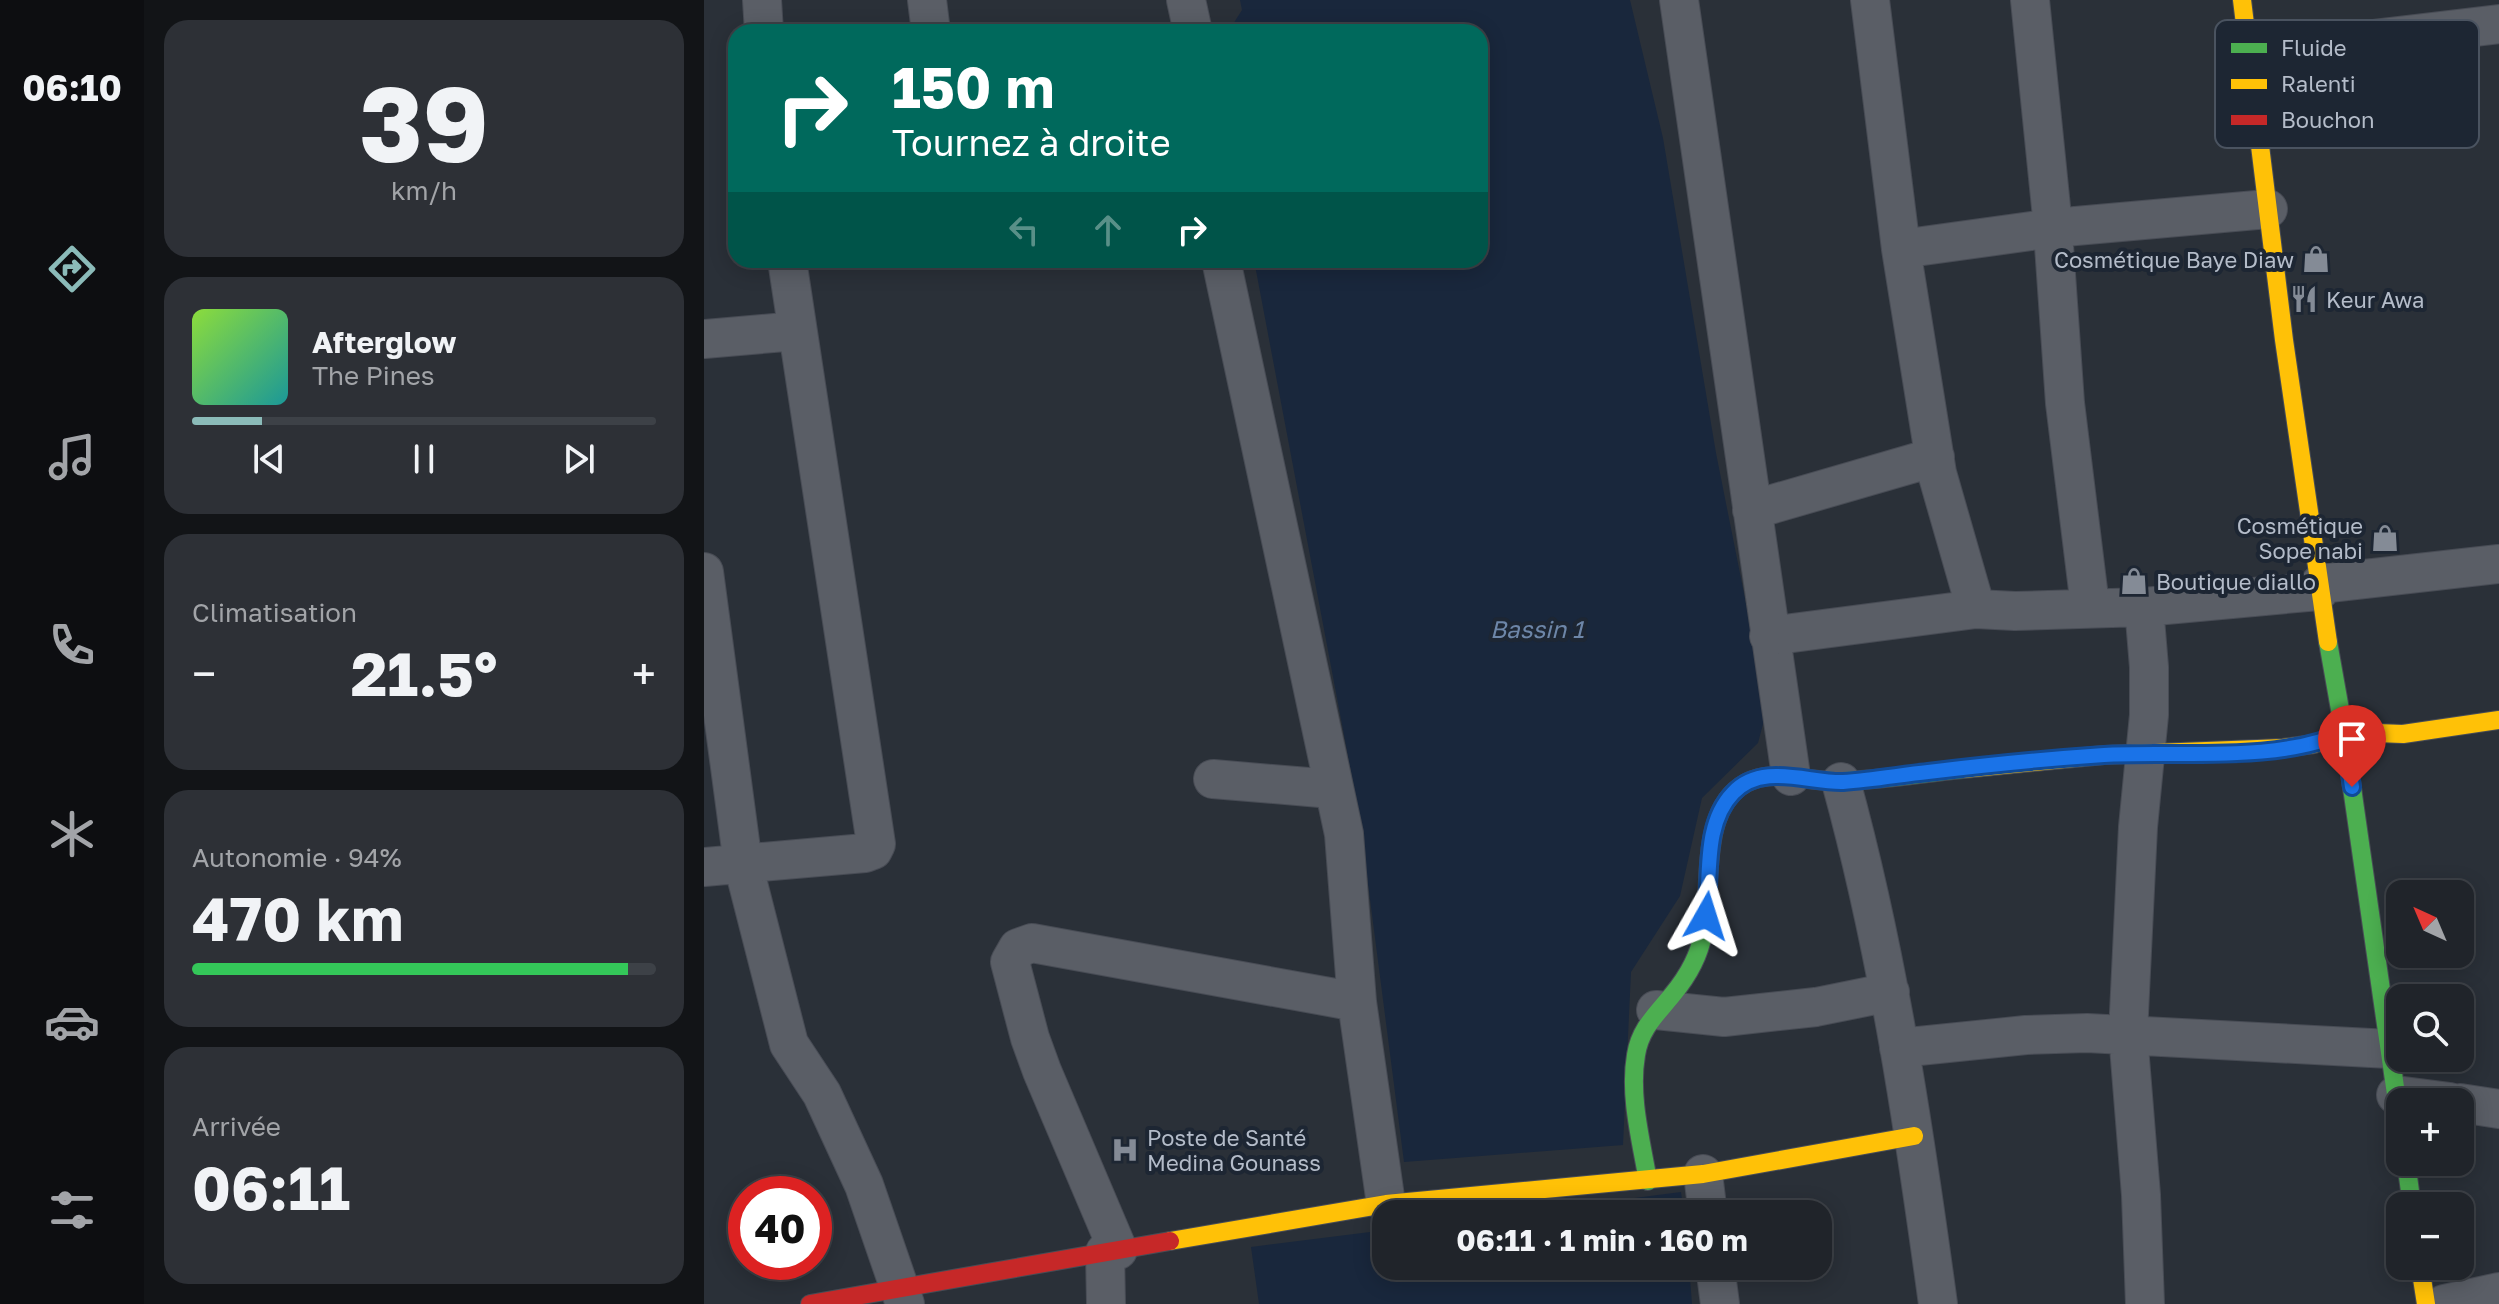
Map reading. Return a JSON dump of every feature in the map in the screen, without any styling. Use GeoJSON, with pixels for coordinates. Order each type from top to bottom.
{"type":"FeatureCollection","features":[{"type":"Feature","properties":{"kind":"street"},"geometry":{"type":"LineString","coordinates":[[762,0],[764,24]]}},
{"type":"Feature","properties":{"kind":"street"},"geometry":{"type":"LineString","coordinates":[[927,0],[930,24]]}},
{"type":"Feature","properties":{"kind":"street"},"geometry":{"type":"LineString","coordinates":[[1186,0],[1191,24]]}},
{"type":"Feature","properties":{"kind":"street"},"geometry":{"type":"LineString","coordinates":[[1679,0],[1791,776]]}},
{"type":"Feature","properties":{"kind":"street"},"geometry":{"type":"LineString","coordinates":[[1870,0],[1901,249],[1935,457],[1941,489],[1976,609]]}},
{"type":"Feature","properties":{"kind":"street"},"geometry":{"type":"LineString","coordinates":[[2030,0],[2053,228],[2065,403],[2090,606]]}},
{"type":"Feature","properties":{"kind":"street"},"geometry":{"type":"LineString","coordinates":[[2242,0],[2244,20]]}},
{"type":"Feature","properties":{"kind":"street"},"geometry":{"type":"LineString","coordinates":[[2479,26],[2499,24]]}},
{"type":"Feature","properties":{"kind":"street"},"geometry":{"type":"LineString","coordinates":[[2260,148],[2319,588],[2344,732],[2386,1021]]}},
{"type":"Feature","properties":{"kind":"street"},"geometry":{"type":"LineString","coordinates":[[1901,249],[2053,228],[2268,209]]}},
{"type":"Feature","properties":{"kind":"street"},"geometry":{"type":"LineString","coordinates":[[704,867],[865,853],[873,850],[876,844],[788,268]]}},
{"type":"Feature","properties":{"kind":"street"},"geometry":{"type":"LineString","coordinates":[[1223,268],[1344,834],[1357,1002],[1385,1200]]}},
{"type":"Feature","properties":{"kind":"street"},"geometry":{"type":"LineString","coordinates":[[704,339],[797,331]]}},
{"type":"Feature","properties":{"kind":"street"},"geometry":{"type":"LineString","coordinates":[[1752,510],[1935,457]]}},
{"type":"Feature","properties":{"kind":"street"},"geometry":{"type":"LineString","coordinates":[[1769,636],[1976,609],[2015,611],[2090,606],[2144,607],[2499,564]]}},
{"type":"Feature","properties":{"kind":"street"},"geometry":{"type":"LineString","coordinates":[[704,572],[743,864],[789,1044],[822,1094],[859,1173],[903,1296]]}},
{"type":"Feature","properties":{"kind":"street"},"geometry":{"type":"LineString","coordinates":[[2144,607],[2149,715],[2144,754],[2128,1034],[2141,1195],[2145,1304]]}},
{"type":"Feature","properties":{"kind":"street"},"geometry":{"type":"LineString","coordinates":[[1648,1181],[1635,1080],[1642,1029],[1678,987],[1691,965],[1703,936],[1716,822],[1732,793],[1745,783],[1764,777],[1791,776],[1841,782],[1979,766],[2144,754],[2213,754],[2298,746],[2326,741],[2344,732],[2403,734],[2499,720]]}},
{"type":"Feature","properties":{"kind":"street"},"geometry":{"type":"LineString","coordinates":[[1213,779],[1332,789]]}},
{"type":"Feature","properties":{"kind":"street"},"geometry":{"type":"LineString","coordinates":[[1841,782],[1859,848],[1890,992],[1938,1304]]}},
{"type":"Feature","properties":{"kind":"street"},"geometry":{"type":"LineString","coordinates":[[1106,1304],[1111,1251],[1030,1038],[1010,962],[1018,948],[1032,943],[1357,1002]]}},
{"type":"Feature","properties":{"kind":"street"},"geometry":{"type":"LineString","coordinates":[[1656,1010],[1724,1017],[1816,1007],[1890,992]]}},
{"type":"Feature","properties":{"kind":"street"},"geometry":{"type":"LineString","coordinates":[[1899,1048],[2026,1035],[2128,1034],[2386,1049]]}},
{"type":"Feature","properties":{"kind":"street"},"geometry":{"type":"LineString","coordinates":[[2474,1105],[2499,1109]]}},
{"type":"Feature","properties":{"kind":"street"},"geometry":{"type":"LineString","coordinates":[[1432,1200],[1703,1174],[1914,1136]]}},
{"type":"Feature","properties":{"kind":"street"},"geometry":{"type":"LineString","coordinates":[[1703,1174],[1706,1200]]}},
{"type":"Feature","properties":{"kind":"street"},"geometry":{"type":"LineString","coordinates":[[810,1304],[903,1296],[1111,1251],[1372,1206]]}},
{"type":"Feature","properties":{"kind":"street"},"geometry":{"type":"LineString","coordinates":[[1717,1280],[1720,1304]]}},
{"type":"Feature","properties":{"kind":"street"},"geometry":{"type":"LineString","coordinates":[[2422,1280],[2426,1304]]}},
{"type":"Feature","properties":{"kind":"street"},"geometry":{"type":"LineString","coordinates":[[2444,1304],[2499,1292]]}},
{"type":"Feature","properties":{"kind":"water","name":"Bassin 1"},"geometry":{"type":"Polygon","coordinates":[[[1240,0],[1630,0],[1663,138],[1716,453],[1767,709],[1758,743],[1702,798],[1680,896],[1631,972],[1623,1145],[1404,1162],[1359,814],[1256,268],[1488,268],[1488,24],[1233,24],[1242,10],[1240,0]]]}},
{"type":"Feature","properties":{"kind":"water"},"geometry":{"type":"Polygon","coordinates":[[[1681,1192],[1682,1200],[1619,1200],[1681,1192]]]}},
{"type":"Feature","properties":{"kind":"water"},"geometry":{"type":"Polygon","coordinates":[[[1372,1232],[1372,1280],[1690,1280],[1692,1304],[1259,1304],[1251,1247],[1372,1232]]]}},
{"type":"Feature","properties":{"kind":"traffic: fast"},"geometry":{"type":"LineString","coordinates":[[2328,642],[2344,732],[2395,1088]]}},
{"type":"Feature","properties":{"kind":"traffic: fast"},"geometry":{"type":"LineString","coordinates":[[1648,1181],[1635,1102],[1634,1071],[1638,1045],[1646,1029],[1683,981],[1699,950],[1706,916],[1714,830],[1720,811],[1731,795],[1746,783],[1768,776],[1852,781],[1963,769]]}},
{"type":"Feature","properties":{"kind":"traffic: fast"},"geometry":{"type":"LineString","coordinates":[[2408,1176],[2410,1192]]}},
{"type":"Feature","properties":{"kind":"traffic: slow"},"geometry":{"type":"LineString","coordinates":[[2242,0],[2244,20]]}},
{"type":"Feature","properties":{"kind":"traffic: slow"},"geometry":{"type":"LineString","coordinates":[[2260,148],[2284,340],[2328,642]]}},
{"type":"Feature","properties":{"kind":"traffic: slow"},"geometry":{"type":"LineString","coordinates":[[1963,769],[2104,755],[2283,748],[2314,744],[2350,732],[2403,734],[2499,720]]}},
{"type":"Feature","properties":{"kind":"traffic: slow"},"geometry":{"type":"LineString","coordinates":[[1170,1241],[1386,1204],[1703,1174],[1914,1136]]}},
{"type":"Feature","properties":{"kind":"traffic: slow"},"geometry":{"type":"LineString","coordinates":[[2422,1280],[2426,1304]]}},
{"type":"Feature","properties":{"kind":"traffic: jam"},"geometry":{"type":"LineString","coordinates":[[810,1304],[1170,1241]]}},
{"type":"Feature","properties":{"kind":"place","name":"Cosmétique Baye Diaw"},"geometry":{"type":"Point","coordinates":[2316,259]}},
{"type":"Feature","properties":{"kind":"place","name":"Keur Awa"},"geometry":{"type":"Point","coordinates":[2304,299]}},
{"type":"Feature","properties":{"kind":"place","name":"Cosmétique Sope nabi"},"geometry":{"type":"Point","coordinates":[2385,538]}},
{"type":"Feature","properties":{"kind":"place","name":"Boutique diallo"},"geometry":{"type":"Point","coordinates":[2134,581]}},
{"type":"Feature","properties":{"kind":"place","name":"Poste de Santé Medina Gounass"},"geometry":{"type":"Point","coordinates":[1125,1150]}},
{"type":"Feature","properties":{"kind":"route"},"geometry":{"type":"LineString","coordinates":[[1706,916],[1711,846],[1716,822],[1732,793],[1745,783],[1764,777],[1791,776],[1841,782],[2103,755],[2213,754],[2311,745],[2344,732],[2352,787]]}}]}
